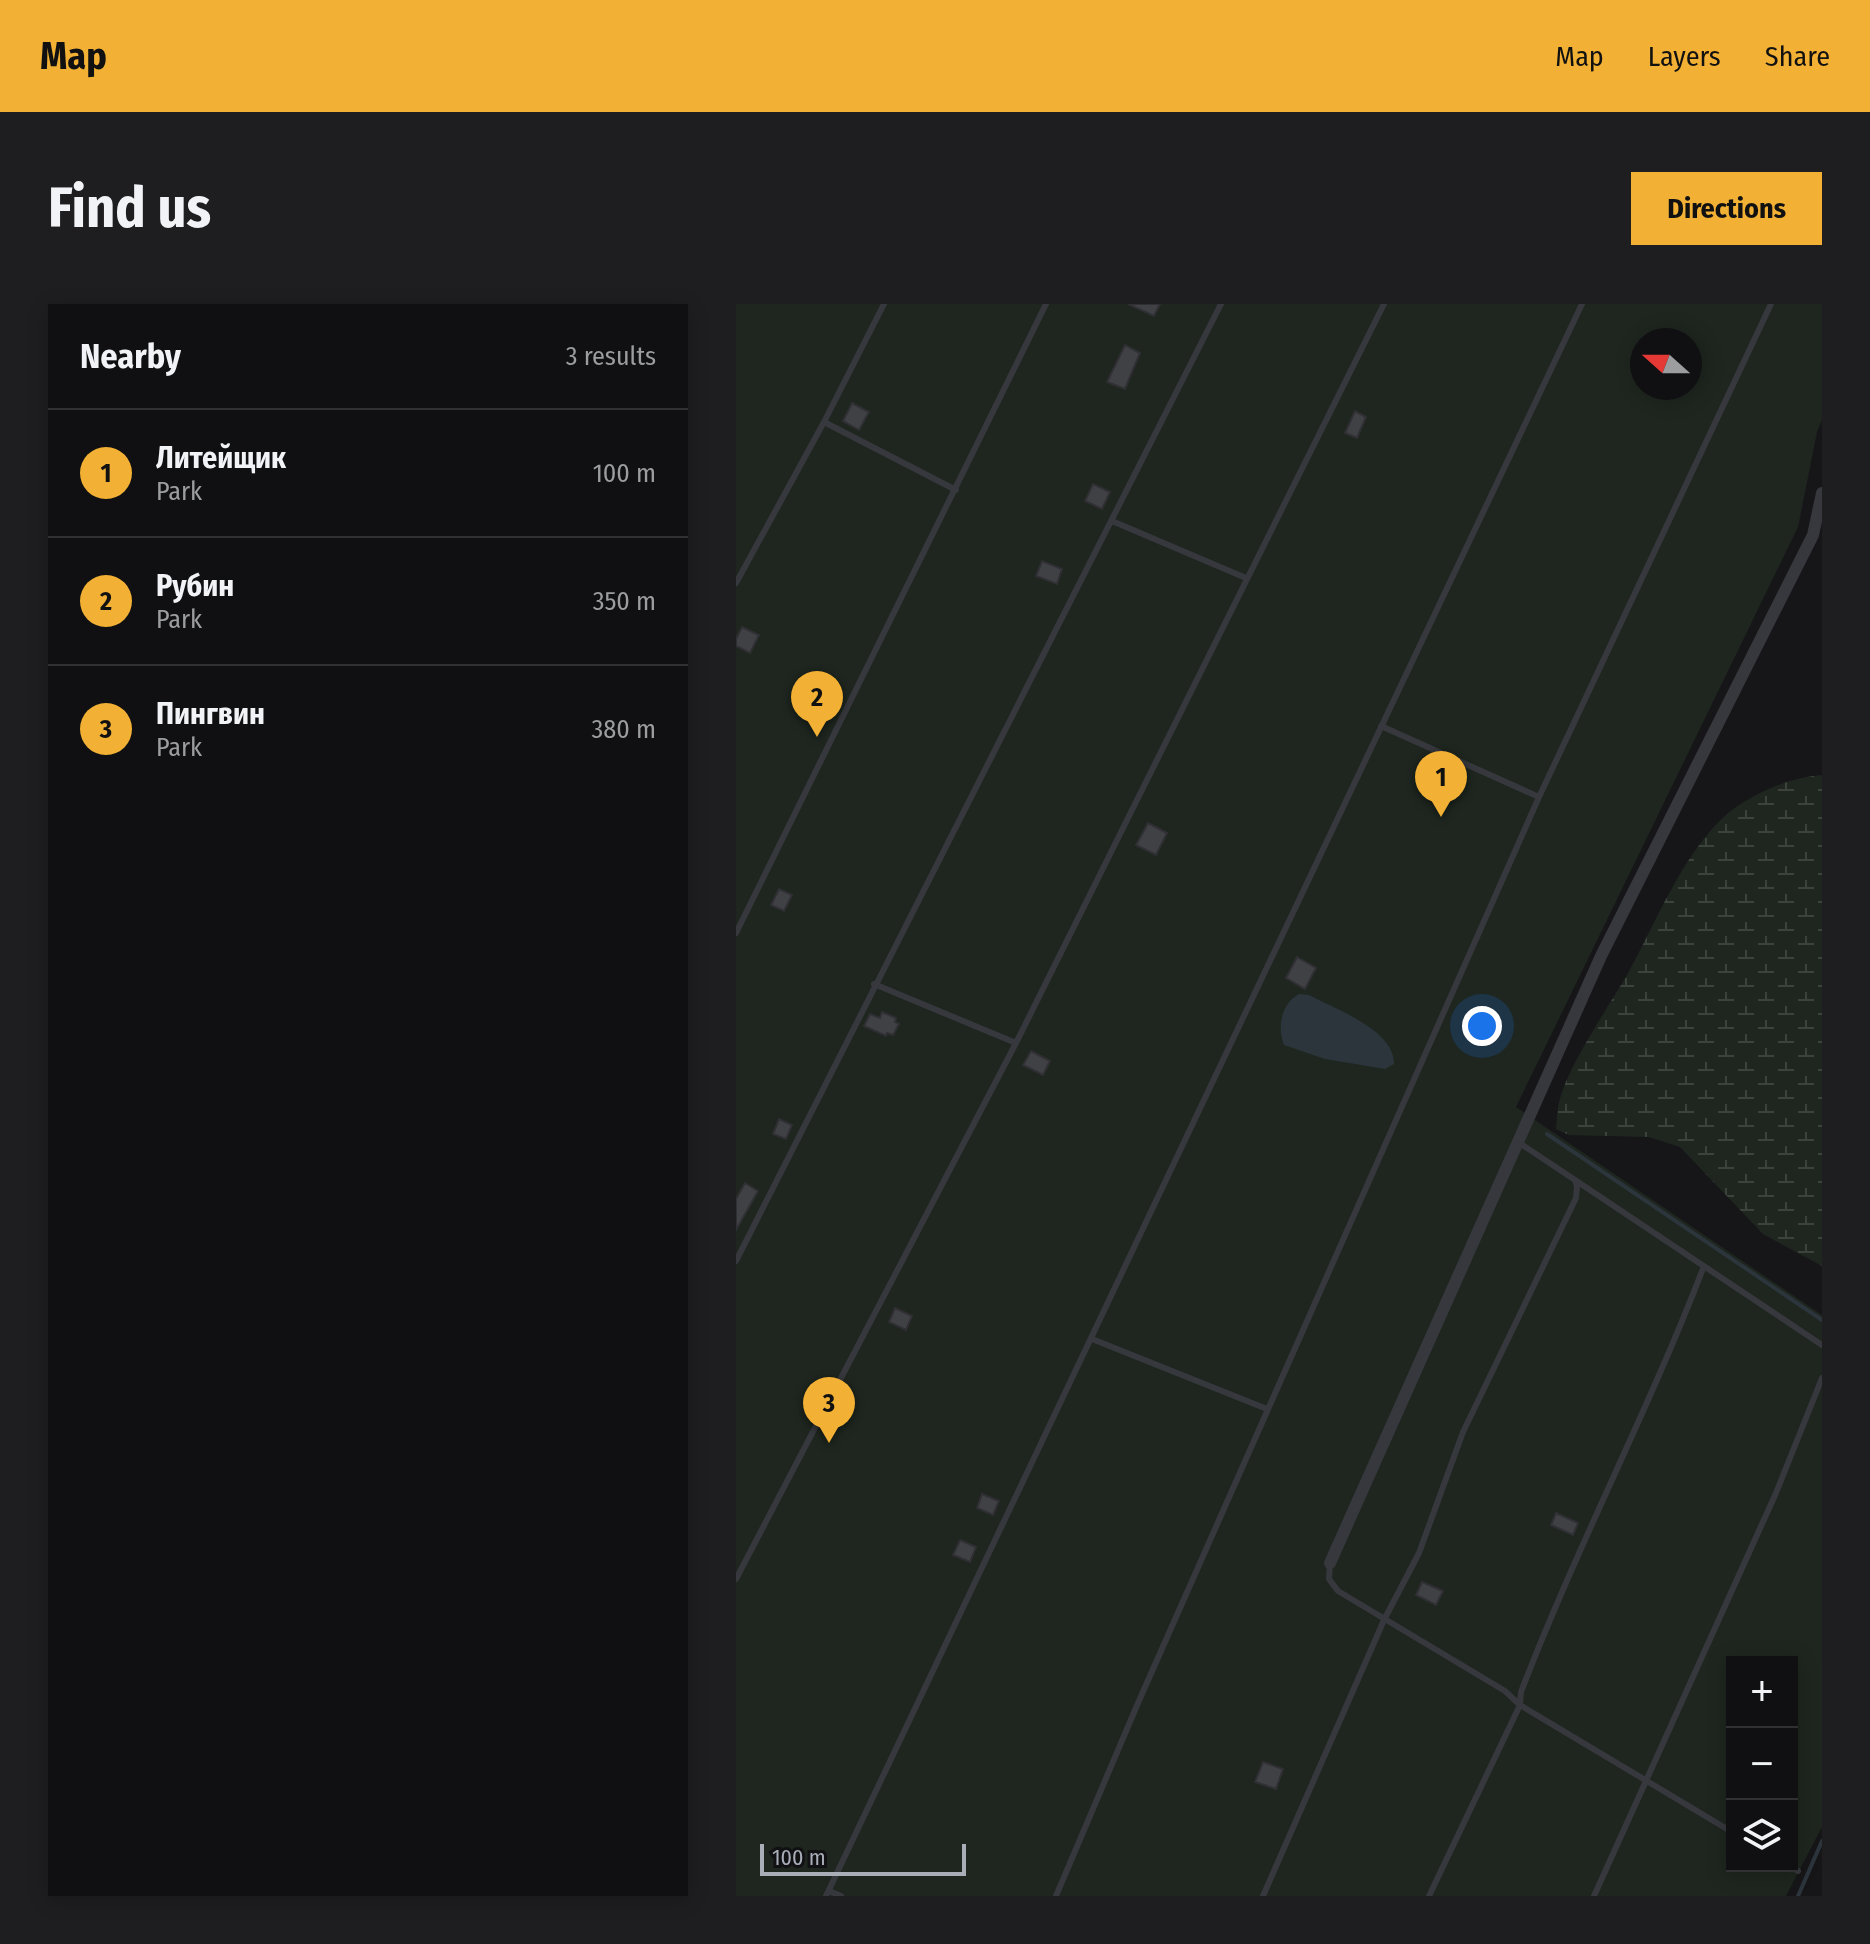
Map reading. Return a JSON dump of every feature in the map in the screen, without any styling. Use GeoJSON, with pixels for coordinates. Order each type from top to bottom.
{"type":"FeatureCollection","features":[{"type":"Feature","properties":{"kind":"street"},"geometry":{"type":"LineString","coordinates":[[1330,1563],[1601,956],[1813,535],[1822,493]]}},
{"type":"Feature","properties":{"kind":"lane"},"geometry":{"type":"LineString","coordinates":[[736,583],[884,304]]}},
{"type":"Feature","properties":{"kind":"lane"},"geometry":{"type":"LineString","coordinates":[[736,933],[1046,304]]}},
{"type":"Feature","properties":{"kind":"lane"},"geometry":{"type":"LineString","coordinates":[[736,1261],[1221,304]]}},
{"type":"Feature","properties":{"kind":"lane"},"geometry":{"type":"LineString","coordinates":[[736,1579],[1016,1043],[1384,304]]}},
{"type":"Feature","properties":{"kind":"lane"},"geometry":{"type":"LineString","coordinates":[[841,1896],[828,1893],[1582,304]]}},
{"type":"Feature","properties":{"kind":"lane"},"geometry":{"type":"LineString","coordinates":[[1056,1896],[1267,1409],[1539,797],[1771,304]]}},
{"type":"Feature","properties":{"kind":"lane"},"geometry":{"type":"LineString","coordinates":[[824,422],[956,490]]}},
{"type":"Feature","properties":{"kind":"lane"},"geometry":{"type":"LineString","coordinates":[[1112,521],[1246,578]]}},
{"type":"Feature","properties":{"kind":"lane"},"geometry":{"type":"LineString","coordinates":[[1381,726],[1539,797]]}},
{"type":"Feature","properties":{"kind":"lane"},"geometry":{"type":"LineString","coordinates":[[874,984],[1016,1043]]}},
{"type":"Feature","properties":{"kind":"lane"},"geometry":{"type":"LineString","coordinates":[[1518,1142],[1822,1345]]}},
{"type":"Feature","properties":{"kind":"lane"},"geometry":{"type":"LineString","coordinates":[[1263,1896],[1384,1620],[1419,1553],[1463,1432],[1576,1198],[1575,1180]]}},
{"type":"Feature","properties":{"kind":"lane"},"geometry":{"type":"LineString","coordinates":[[1429,1896],[1520,1705],[1521,1692],[1553,1610],[1672,1350],[1704,1266]]}},
{"type":"Feature","properties":{"kind":"lane"},"geometry":{"type":"LineString","coordinates":[[1092,1339],[1267,1409]]}},
{"type":"Feature","properties":{"kind":"lane"},"geometry":{"type":"LineString","coordinates":[[1594,1896],[1776,1493],[1822,1378]]}},
{"type":"Feature","properties":{"kind":"lane"},"geometry":{"type":"LineString","coordinates":[[1330,1563],[1329,1579],[1338,1591],[1726,1828]]}},
{"type":"Feature","properties":{"kind":"green space"},"geometry":{"type":"Polygon","coordinates":[[[736,304],[1822,304],[1822,420],[1798,527],[1516,1107],[1822,1315],[1822,1827],[1786,1896],[736,1896],[736,304]]]}},
{"type":"Feature","properties":{"kind":"green space"},"geometry":{"type":"Polygon","coordinates":[[[1822,775],[1822,1266],[1763,1234],[1680,1147],[1649,1137],[1569,1135],[1556,1129],[1559,1103],[1572,1069],[1696,849],[1727,814],[1747,800],[1784,783],[1822,775]]]}},
{"type":"Feature","properties":{"kind":"shaded area"},"geometry":{"type":"Polygon","coordinates":[[[1299,994],[1309,995],[1362,1022],[1385,1041],[1392,1052],[1394,1064],[1385,1069],[1325,1059],[1284,1045],[1282,1016],[1288,1004],[1299,994]]]}},
{"type":"Feature","properties":{"kind":"building"},"geometry":{"type":"Polygon","coordinates":[[[1128,304],[1160,304],[1154,316],[1128,304]]]}},
{"type":"Feature","properties":{"kind":"building"},"geometry":{"type":"Polygon","coordinates":[[[1125,345],[1140,353],[1125,389],[1107,382],[1125,345]]]}},
{"type":"Feature","properties":{"kind":"building"},"geometry":{"type":"Polygon","coordinates":[[[852,403],[869,412],[859,430],[843,421],[852,403]]]}},
{"type":"Feature","properties":{"kind":"building"},"geometry":{"type":"Polygon","coordinates":[[[1355,411],[1366,417],[1357,438],[1345,433],[1355,411]]]}},
{"type":"Feature","properties":{"kind":"building"},"geometry":{"type":"Polygon","coordinates":[[[1093,484],[1110,492],[1102,509],[1085,501],[1093,484]]]}},
{"type":"Feature","properties":{"kind":"building"},"geometry":{"type":"Polygon","coordinates":[[[1042,561],[1062,569],[1057,584],[1036,576],[1042,561]]]}},
{"type":"Feature","properties":{"kind":"building"},"geometry":{"type":"Polygon","coordinates":[[[742,627],[759,635],[750,653],[736,646],[742,627]]]}},
{"type":"Feature","properties":{"kind":"building"},"geometry":{"type":"Polygon","coordinates":[[[1148,823],[1167,833],[1156,855],[1136,845],[1148,823]]]}},
{"type":"Feature","properties":{"kind":"building"},"geometry":{"type":"Polygon","coordinates":[[[779,889],[792,895],[784,911],[771,905],[779,889]]]}},
{"type":"Feature","properties":{"kind":"building"},"geometry":{"type":"Polygon","coordinates":[[[1297,957],[1316,968],[1305,989],[1286,978],[1297,957]]]}},
{"type":"Feature","properties":{"kind":"building"},"geometry":{"type":"Polygon","coordinates":[[[882,1012],[896,1018],[895,1022],[899,1024],[893,1035],[887,1033],[886,1036],[864,1026],[870,1014],[880,1018],[882,1012]]]}},
{"type":"Feature","properties":{"kind":"building"},"geometry":{"type":"Polygon","coordinates":[[[1031,1051],[1050,1061],[1043,1075],[1023,1065],[1031,1051]]]}},
{"type":"Feature","properties":{"kind":"building"},"geometry":{"type":"Polygon","coordinates":[[[779,1119],[792,1125],[786,1139],[773,1134],[779,1119]]]}},
{"type":"Feature","properties":{"kind":"building"},"geometry":{"type":"Polygon","coordinates":[[[745,1183],[758,1191],[736,1230],[736,1199],[745,1183]]]}},
{"type":"Feature","properties":{"kind":"building"},"geometry":{"type":"Polygon","coordinates":[[[895,1308],[912,1316],[906,1330],[889,1322],[895,1308]]]}},
{"type":"Feature","properties":{"kind":"building"},"geometry":{"type":"Polygon","coordinates":[[[982,1494],[999,1501],[993,1515],[977,1508],[982,1494]]]}},
{"type":"Feature","properties":{"kind":"building"},"geometry":{"type":"Polygon","coordinates":[[[1556,1513],[1578,1523],[1573,1535],[1551,1525],[1556,1513]]]}},
{"type":"Feature","properties":{"kind":"building"},"geometry":{"type":"Polygon","coordinates":[[[960,1540],[976,1547],[970,1562],[953,1555],[960,1540]]]}},
{"type":"Feature","properties":{"kind":"building"},"geometry":{"type":"Polygon","coordinates":[[[1422,1582],[1443,1591],[1436,1605],[1416,1595],[1422,1582]]]}},
{"type":"Feature","properties":{"kind":"building"},"geometry":{"type":"Polygon","coordinates":[[[1263,1762],[1283,1769],[1276,1789],[1255,1782],[1263,1762]]]}},
{"type":"Feature","properties":{"kind":"waterway"},"geometry":{"type":"LineString","coordinates":[[1547,1134],[1822,1320]]}},
{"type":"Feature","properties":{"kind":"waterway"},"geometry":{"type":"LineString","coordinates":[[1798,1896],[1822,1841]]}},
{"type":"Feature","properties":{"kind":"place","name":"Рубин"},"geometry":{"type":"Point","coordinates":[817,737]}},
{"type":"Feature","properties":{"kind":"place","name":"Литейщик"},"geometry":{"type":"Point","coordinates":[1441,817]}},
{"type":"Feature","properties":{"kind":"place","name":"Пингвин"},"geometry":{"type":"Point","coordinates":[829,1443]}}]}
